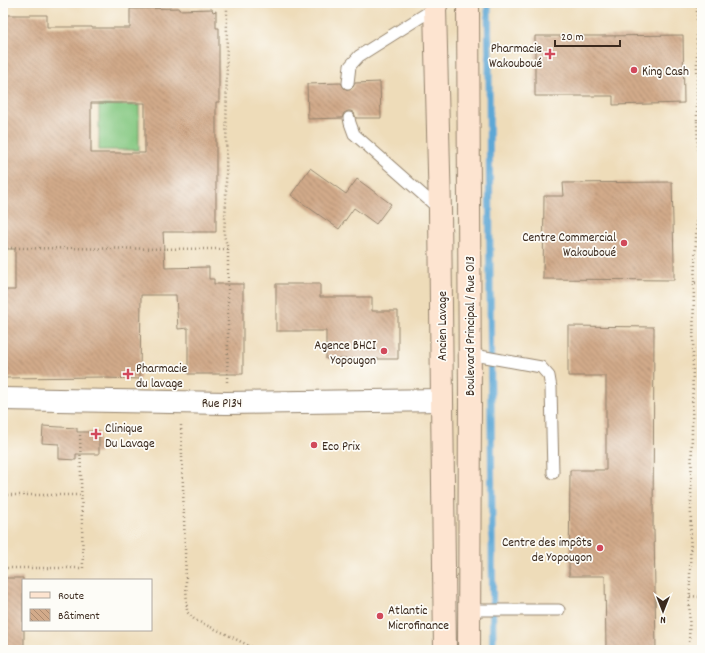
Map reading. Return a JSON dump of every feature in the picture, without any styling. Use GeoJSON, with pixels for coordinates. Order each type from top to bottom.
{"type":"FeatureCollection","features":[{"type":"Feature","properties":{"kind":"main road","name":"Boulevard Principal / Rue O13"},"geometry":{"type":"LineString","coordinates":[[468,3],[469,650]]}},
{"type":"Feature","properties":{"kind":"main road","name":"Ancien Lavage"},"geometry":{"type":"LineString","coordinates":[[436,5],[445,650]]}},
{"type":"Feature","properties":{"kind":"street","name":"Rue P134"},"geometry":{"type":"LineString","coordinates":[[3,399],[226,403],[442,400]]}},
{"type":"Feature","properties":{"kind":"lane"},"geometry":{"type":"LineString","coordinates":[[348,83],[350,66],[359,56],[436,5]]}},
{"type":"Feature","properties":{"kind":"lane"},"geometry":{"type":"LineString","coordinates":[[349,118],[354,134],[440,211]]}},
{"type":"Feature","properties":{"kind":"lane"},"geometry":{"type":"LineString","coordinates":[[469,354],[541,367],[549,376],[551,388],[553,473]]}},
{"type":"Feature","properties":{"kind":"lane"},"geometry":{"type":"LineString","coordinates":[[469,610],[559,610]]}},
{"type":"Feature","properties":{"kind":"path"},"geometry":{"type":"LineString","coordinates":[[226,403],[228,249],[224,235],[226,200],[227,3]]}},
{"type":"Feature","properties":{"kind":"path"},"geometry":{"type":"LineString","coordinates":[[689,650],[694,283],[700,174],[697,121],[697,3]]}},
{"type":"Feature","properties":{"kind":"path"},"geometry":{"type":"LineString","coordinates":[[697,21],[702,21]]}},
{"type":"Feature","properties":{"kind":"path"},"geometry":{"type":"LineString","coordinates":[[697,121],[702,121]]}},
{"type":"Feature","properties":{"kind":"path"},"geometry":{"type":"LineString","coordinates":[[697,226],[702,226]]}},
{"type":"Feature","properties":{"kind":"path"},"geometry":{"type":"LineString","coordinates":[[3,248],[228,249]]}},
{"type":"Feature","properties":{"kind":"path"},"geometry":{"type":"LineString","coordinates":[[694,283],[702,283]]}},
{"type":"Feature","properties":{"kind":"path"},"geometry":{"type":"LineString","coordinates":[[180,402],[187,612],[195,620],[257,650]]}},
{"type":"Feature","properties":{"kind":"path"},"geometry":{"type":"LineString","coordinates":[[3,568],[83,568],[80,434]]}},
{"type":"Feature","properties":{"kind":"path"},"geometry":{"type":"LineString","coordinates":[[3,495],[82,495]]}},
{"type":"Feature","properties":{"kind":"path"},"geometry":{"type":"LineString","coordinates":[[690,596],[702,597]]}},
{"type":"Feature","properties":{"kind":"green space"},"geometry":{"type":"Polygon","coordinates":[[[99,105],[139,105],[139,150],[99,150],[99,105]]]}},
{"type":"Feature","properties":{"kind":"building"},"geometry":{"type":"Polygon","coordinates":[[[179,8],[179,10],[212,9],[213,12],[216,11],[216,28],[219,28],[219,102],[216,102],[216,232],[163,232],[165,268],[209,267],[209,279],[214,279],[214,284],[243,284],[243,374],[188,374],[188,328],[178,329],[176,295],[141,295],[140,379],[104,377],[5,378],[3,290],[15,290],[15,249],[3,249],[3,15],[47,15],[47,27],[130,28],[130,9],[179,8]],[[91,103],[91,153],[145,153],[145,103],[91,103]]]}},
{"type":"Feature","properties":{"kind":"building"},"geometry":{"type":"Polygon","coordinates":[[[683,35],[684,103],[613,105],[613,96],[535,96],[535,36],[683,35]]]}},
{"type":"Feature","properties":{"kind":"building"},"geometry":{"type":"Polygon","coordinates":[[[380,82],[381,118],[356,118],[354,113],[348,111],[344,113],[342,118],[308,119],[307,84],[341,83],[344,88],[350,90],[355,83],[380,82]]]}},
{"type":"Feature","properties":{"kind":"building"},"geometry":{"type":"Polygon","coordinates":[[[310,168],[346,194],[357,179],[391,204],[376,224],[354,208],[339,229],[291,195],[310,168]]]}},
{"type":"Feature","properties":{"kind":"building"},"geometry":{"type":"Polygon","coordinates":[[[672,182],[674,280],[543,279],[544,196],[564,196],[563,183],[672,182]]]}},
{"type":"Feature","properties":{"kind":"building"},"geometry":{"type":"Polygon","coordinates":[[[276,284],[320,284],[320,297],[372,297],[372,311],[398,311],[398,359],[326,359],[326,331],[276,331],[276,284]]]}},
{"type":"Feature","properties":{"kind":"building"},"geometry":{"type":"Polygon","coordinates":[[[568,326],[654,327],[653,530],[656,650],[606,650],[605,576],[569,576],[570,470],[606,470],[606,376],[568,376],[568,326]]]}},
{"type":"Feature","properties":{"kind":"building"},"geometry":{"type":"Polygon","coordinates":[[[43,426],[77,428],[77,432],[99,432],[99,454],[76,454],[76,460],[59,459],[59,444],[42,443],[43,426]]]}},
{"type":"Feature","properties":{"kind":"building"},"geometry":{"type":"Polygon","coordinates":[[[3,578],[23,578],[22,631],[24,631],[24,650],[3,650],[3,578]]]}},
{"type":"Feature","properties":{"kind":"waterway"},"geometry":{"type":"LineString","coordinates":[[488,3],[493,650]]}},
{"type":"Feature","properties":{"kind":"place","name":"Pharmacie Wakouboué"},"geometry":{"type":"Point","coordinates":[550,54]}},
{"type":"Feature","properties":{"kind":"place","name":"King Cash"},"geometry":{"type":"Point","coordinates":[634,70]}},
{"type":"Feature","properties":{"kind":"place","name":"Centre Commercial Wakouboué"},"geometry":{"type":"Point","coordinates":[624,243]}},
{"type":"Feature","properties":{"kind":"place","name":"Agence BHCI Yopougon"},"geometry":{"type":"Point","coordinates":[384,351]}},
{"type":"Feature","properties":{"kind":"place","name":"Pharmacie du lavage"},"geometry":{"type":"Point","coordinates":[128,374]}},
{"type":"Feature","properties":{"kind":"place","name":"Clinique Du Lavage"},"geometry":{"type":"Point","coordinates":[96,434]}},
{"type":"Feature","properties":{"kind":"place","name":"Eco Prix"},"geometry":{"type":"Point","coordinates":[314,445]}},
{"type":"Feature","properties":{"kind":"place","name":"Centre des impôts de Yopougon"},"geometry":{"type":"Point","coordinates":[600,548]}},
{"type":"Feature","properties":{"kind":"place","name":"Atlantic Microfinance"},"geometry":{"type":"Point","coordinates":[380,616]}}]}
